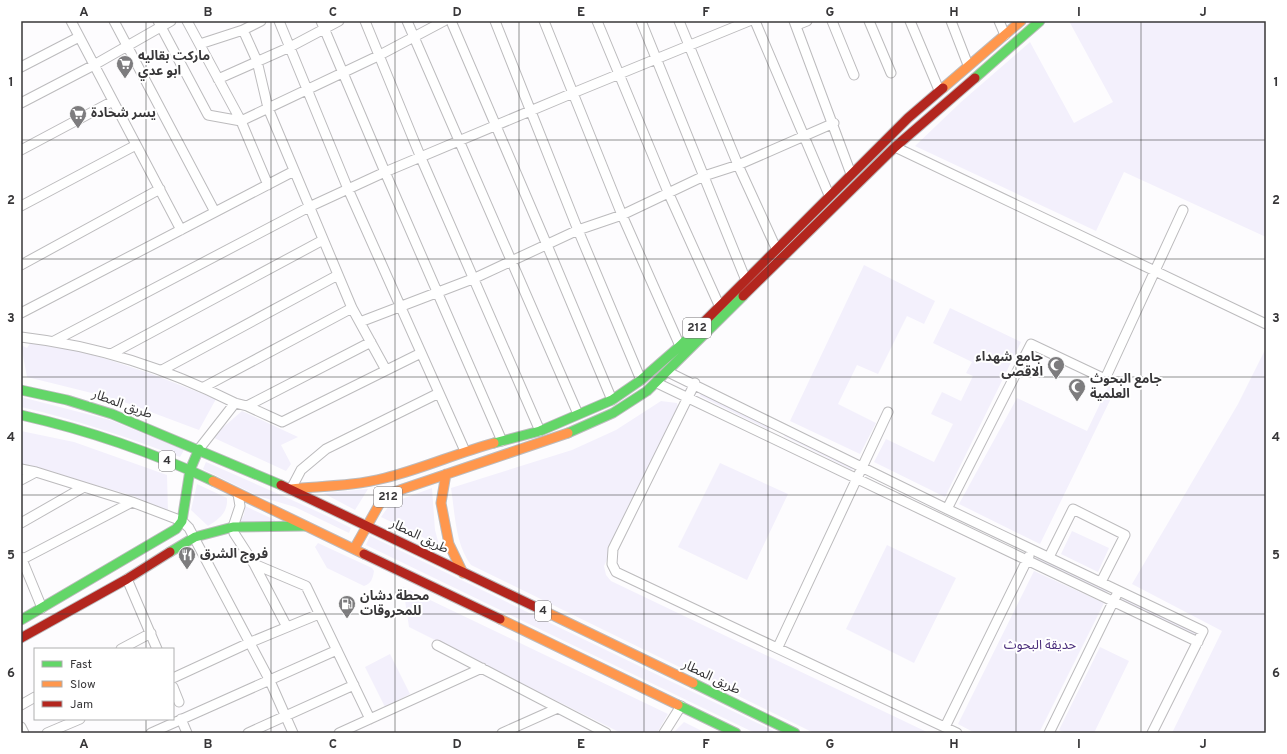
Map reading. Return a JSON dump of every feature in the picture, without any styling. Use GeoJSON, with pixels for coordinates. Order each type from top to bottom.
{"type":"FeatureCollection","features":[{"type":"Feature","properties":{"kind":"main road","name":"212"},"geometry":{"type":"LineString","coordinates":[[291,489],[359,483],[386,478],[465,451],[540,431],[612,400],[641,380],[680,346],[829,195],[939,90],[1021,21]]}},
{"type":"Feature","properties":{"kind":"main road","name":"212"},"geometry":{"type":"LineString","coordinates":[[354,549],[380,503],[391,493],[575,431],[614,413],[657,383],[895,147],[1040,21]]}},
{"type":"Feature","properties":{"kind":"main road","name":"طريق المطار"},"geometry":{"type":"LineString","coordinates":[[21,390],[67,400],[112,414],[291,489],[795,733]]}},
{"type":"Feature","properties":{"kind":"main road","name":"4"},"geometry":{"type":"LineString","coordinates":[[21,415],[59,423],[104,436],[190,470],[306,526]]}},
{"type":"Feature","properties":{"kind":"main road"},"geometry":{"type":"LineString","coordinates":[[21,620],[168,535],[182,521],[190,470],[199,450]]}},
{"type":"Feature","properties":{"kind":"main road"},"geometry":{"type":"LineString","coordinates":[[446,474],[441,503],[449,544],[463,573]]}},
{"type":"Feature","properties":{"kind":"main road"},"geometry":{"type":"LineString","coordinates":[[386,478],[386,483],[391,493]]}},
{"type":"Feature","properties":{"kind":"main road"},"geometry":{"type":"LineString","coordinates":[[21,638],[127,579],[195,538],[233,527],[306,526],[354,549]]}},
{"type":"Feature","properties":{"kind":"main road","name":"4"},"geometry":{"type":"LineString","coordinates":[[354,549],[736,733]]}},
{"type":"Feature","properties":{"kind":"street"},"geometry":{"type":"LineString","coordinates":[[71,21],[181,230]]}},
{"type":"Feature","properties":{"kind":"street"},"geometry":{"type":"LineString","coordinates":[[114,21],[215,212]]}},
{"type":"Feature","properties":{"kind":"street"},"geometry":{"type":"LineString","coordinates":[[21,103],[94,65],[127,46],[160,24],[171,21]]}},
{"type":"Feature","properties":{"kind":"street"},"geometry":{"type":"LineString","coordinates":[[187,21],[241,120],[268,184]]}},
{"type":"Feature","properties":{"kind":"street"},"geometry":{"type":"LineString","coordinates":[[200,44],[243,30],[261,21]]}},
{"type":"Feature","properties":{"kind":"street"},"geometry":{"type":"LineString","coordinates":[[280,21],[348,189],[402,306],[421,353],[465,451]]}},
{"type":"Feature","properties":{"kind":"street"},"geometry":{"type":"LineString","coordinates":[[218,79],[290,47],[323,25],[339,21]]}},
{"type":"Feature","properties":{"kind":"street"},"geometry":{"type":"LineString","coordinates":[[365,21],[378,56],[421,158],[475,278],[540,431]]}},
{"type":"Feature","properties":{"kind":"street"},"geometry":{"type":"LineString","coordinates":[[407,21],[510,261],[578,414]]}},
{"type":"Feature","properties":{"kind":"street"},"geometry":{"type":"LineString","coordinates":[[160,24],[208,115],[241,120],[378,56],[444,21]]}},
{"type":"Feature","properties":{"kind":"street"},"geometry":{"type":"LineString","coordinates":[[451,21],[495,126],[548,245],[612,400]]}},
{"type":"Feature","properties":{"kind":"street"},"geometry":{"type":"LineString","coordinates":[[495,21],[578,230],[641,380]]}},
{"type":"Feature","properties":{"kind":"street"},"geometry":{"type":"LineString","coordinates":[[544,21],[622,215],[680,346]]}},
{"type":"Feature","properties":{"kind":"street"},"geometry":{"type":"LineString","coordinates":[[597,21],[668,192],[719,305]]}},
{"type":"Feature","properties":{"kind":"street"},"geometry":{"type":"LineString","coordinates":[[641,21],[746,278]]}},
{"type":"Feature","properties":{"kind":"street"},"geometry":{"type":"LineString","coordinates":[[679,21],[738,165],[776,248]]}},
{"type":"Feature","properties":{"kind":"street"},"geometry":{"type":"LineString","coordinates":[[54,341],[309,207],[384,172],[459,142],[573,92],[749,21]]}},
{"type":"Feature","properties":{"kind":"street"},"geometry":{"type":"LineString","coordinates":[[755,21],[829,195]]}},
{"type":"Feature","properties":{"kind":"street"},"geometry":{"type":"LineString","coordinates":[[807,21],[795,23],[834,123],[851,174]]}},
{"type":"Feature","properties":{"kind":"street"},"geometry":{"type":"LineString","coordinates":[[832,21],[854,75]]}},
{"type":"Feature","properties":{"kind":"street"},"geometry":{"type":"LineString","coordinates":[[869,21],[891,73]]}},
{"type":"Feature","properties":{"kind":"street"},"geometry":{"type":"LineString","coordinates":[[910,21],[939,90]]}},
{"type":"Feature","properties":{"kind":"street"},"geometry":{"type":"LineString","coordinates":[[951,21],[968,65]]}},
{"type":"Feature","properties":{"kind":"street"},"geometry":{"type":"LineString","coordinates":[[999,21],[1005,35]]}},
{"type":"Feature","properties":{"kind":"street"},"geometry":{"type":"LineString","coordinates":[[323,25],[344,71],[384,172],[502,441]]}},
{"type":"Feature","properties":{"kind":"street"},"geometry":{"type":"LineString","coordinates":[[243,30],[257,61],[268,108],[309,207],[352,308],[386,370]]}},
{"type":"Feature","properties":{"kind":"street"},"geometry":{"type":"LineString","coordinates":[[21,67],[79,37]]}},
{"type":"Feature","properties":{"kind":"street"},"geometry":{"type":"LineString","coordinates":[[21,150],[113,101]]}},
{"type":"Feature","properties":{"kind":"street"},"geometry":{"type":"LineString","coordinates":[[360,322],[475,278],[578,230],[622,215],[704,176],[738,165],[834,123]]}},
{"type":"Feature","properties":{"kind":"street"},"geometry":{"type":"LineString","coordinates":[[21,206],[136,145]]}},
{"type":"Feature","properties":{"kind":"street"},"geometry":{"type":"LineString","coordinates":[[895,147],[1266,324]]}},
{"type":"Feature","properties":{"kind":"street"},"geometry":{"type":"LineString","coordinates":[[21,313],[294,171]]}},
{"type":"Feature","properties":{"kind":"street"},"geometry":{"type":"LineString","coordinates":[[21,265],[160,189]]}},
{"type":"Feature","properties":{"kind":"street"},"geometry":{"type":"LineString","coordinates":[[947,509],[1031,344],[1105,379],[1183,210]]}},
{"type":"Feature","properties":{"kind":"street"},"geometry":{"type":"LineString","coordinates":[[111,354],[323,240]]}},
{"type":"Feature","properties":{"kind":"street"},"geometry":{"type":"LineString","coordinates":[[162,370],[338,275]]}},
{"type":"Feature","properties":{"kind":"street"},"geometry":{"type":"LineString","coordinates":[[204,387],[352,308]]}},
{"type":"Feature","properties":{"kind":"street"},"geometry":{"type":"LineString","coordinates":[[21,337],[54,341],[111,354],[162,370],[282,422],[421,353]]}},
{"type":"Feature","properties":{"kind":"street"},"geometry":{"type":"LineString","coordinates":[[247,406],[371,342]]}},
{"type":"Feature","properties":{"kind":"street"},"geometry":{"type":"LineString","coordinates":[[668,372],[695,383],[947,509],[1203,631],[1152,733]]}},
{"type":"Feature","properties":{"kind":"street"},"geometry":{"type":"LineString","coordinates":[[657,383],[1198,642]]}},
{"type":"Feature","properties":{"kind":"street"},"geometry":{"type":"LineString","coordinates":[[695,383],[613,549],[612,564],[616,572],[778,647],[957,733]]}},
{"type":"Feature","properties":{"kind":"street"},"geometry":{"type":"LineString","coordinates":[[291,489],[301,470],[326,450],[439,393]]}},
{"type":"Feature","properties":{"kind":"street"},"geometry":{"type":"LineString","coordinates":[[199,450],[236,403]]}},
{"type":"Feature","properties":{"kind":"street"},"geometry":{"type":"LineString","coordinates":[[778,647],[861,466],[888,412]]}},
{"type":"Feature","properties":{"kind":"street"},"geometry":{"type":"LineString","coordinates":[[21,469],[36,472],[132,502],[182,521],[195,538],[250,642],[270,681],[293,733]]}},
{"type":"Feature","properties":{"kind":"street"},"geometry":{"type":"LineString","coordinates":[[21,480],[36,472]]}},
{"type":"Feature","properties":{"kind":"street"},"geometry":{"type":"LineString","coordinates":[[21,523],[84,487]]}},
{"type":"Feature","properties":{"kind":"street"},"geometry":{"type":"LineString","coordinates":[[238,494],[240,506],[233,527],[234,533],[254,564],[287,627]]}},
{"type":"Feature","properties":{"kind":"street"},"geometry":{"type":"LineString","coordinates":[[42,608],[21,559],[132,502]]}},
{"type":"Feature","properties":{"kind":"street"},"geometry":{"type":"LineString","coordinates":[[1049,557],[1073,509],[1125,535],[1101,582]]}},
{"type":"Feature","properties":{"kind":"street"},"geometry":{"type":"LineString","coordinates":[[945,727],[1033,549]]}},
{"type":"Feature","properties":{"kind":"street"},"geometry":{"type":"LineString","coordinates":[[254,564],[306,586],[370,719]]}},
{"type":"Feature","properties":{"kind":"street"},"geometry":{"type":"LineString","coordinates":[[127,579],[157,648]]}},
{"type":"Feature","properties":{"kind":"street"},"geometry":{"type":"LineString","coordinates":[[1049,733],[1118,591]]}},
{"type":"Feature","properties":{"kind":"street"},"geometry":{"type":"LineString","coordinates":[[174,678],[250,642],[319,614]]}},
{"type":"Feature","properties":{"kind":"street"},"geometry":{"type":"LineString","coordinates":[[123,648],[151,633]]}},
{"type":"Feature","properties":{"kind":"street"},"geometry":{"type":"LineString","coordinates":[[437,645],[606,733]]}},
{"type":"Feature","properties":{"kind":"street"},"geometry":{"type":"LineString","coordinates":[[151,733],[337,650]]}},
{"type":"Feature","properties":{"kind":"street"},"geometry":{"type":"LineString","coordinates":[[339,733],[482,668]]}},
{"type":"Feature","properties":{"kind":"street"},"geometry":{"type":"LineString","coordinates":[[248,733],[354,685]]}},
{"type":"Feature","properties":{"kind":"street"},"geometry":{"type":"LineString","coordinates":[[174,690],[179,702]]}},
{"type":"Feature","properties":{"kind":"street"},"geometry":{"type":"LineString","coordinates":[[21,705],[34,698]]}},
{"type":"Feature","properties":{"kind":"street"},"geometry":{"type":"LineString","coordinates":[[664,733],[681,706]]}},
{"type":"Feature","properties":{"kind":"street"},"geometry":{"type":"LineString","coordinates":[[502,733],[558,708]]}},
{"type":"Feature","properties":{"kind":"street"},"geometry":{"type":"LineString","coordinates":[[181,719],[187,733]]}},
{"type":"Feature","properties":{"kind":"street"},"geometry":{"type":"LineString","coordinates":[[47,733],[78,720]]}},
{"type":"Feature","properties":{"kind":"street"},"geometry":{"type":"LineString","coordinates":[[21,727],[24,733]]}},
{"type":"Feature","properties":{"kind":"green space"},"geometry":{"type":"Polygon","coordinates":[[[1069,21],[1266,21],[1266,237],[1124,172],[1096,231],[915,146],[961,102],[1030,42],[1074,123],[1113,102],[1069,21]]]}},
{"type":"Feature","properties":{"kind":"green space"},"geometry":{"type":"Polygon","coordinates":[[[864,265],[935,301],[924,324],[907,316],[878,374],[857,365],[838,404],[876,423],[860,454],[790,421],[864,265]]]}},
{"type":"Feature","properties":{"kind":"green space"},"geometry":{"type":"Polygon","coordinates":[[[950,308],[1021,342],[945,497],[874,462],[886,439],[934,462],[953,424],[931,414],[942,392],[961,401],[973,376],[966,373],[972,362],[933,343],[950,308]]]}},
{"type":"Feature","properties":{"kind":"green space"},"geometry":{"type":"Polygon","coordinates":[[[31,342],[85,352],[149,373],[216,399],[199,430],[116,399],[27,377],[21,345],[27,348],[31,342]]]}},
{"type":"Feature","properties":{"kind":"green space"},"geometry":{"type":"Polygon","coordinates":[[[1266,348],[1266,733],[1172,733],[1222,631],[1132,584],[1238,404],[1266,348]]]}},
{"type":"Feature","properties":{"kind":"green space"},"geometry":{"type":"Polygon","coordinates":[[[1109,385],[1116,388],[1040,544],[959,504],[1017,398],[1087,431],[1109,385]]]}},
{"type":"Feature","properties":{"kind":"green space"},"geometry":{"type":"Polygon","coordinates":[[[701,393],[770,427],[769,430],[700,396],[701,393]]]}},
{"type":"Feature","properties":{"kind":"green space"},"geometry":{"type":"Polygon","coordinates":[[[21,397],[110,420],[184,450],[180,457],[102,429],[21,407],[21,397]]]}},
{"type":"Feature","properties":{"kind":"green space"},"geometry":{"type":"Polygon","coordinates":[[[661,401],[677,403],[679,410],[604,566],[606,575],[611,581],[929,733],[814,733],[471,565],[462,548],[459,538],[451,488],[572,450],[616,430],[661,401]]]}},
{"type":"Feature","properties":{"kind":"green space"},"geometry":{"type":"Polygon","coordinates":[[[242,411],[298,437],[281,445],[291,464],[286,471],[212,437],[242,411]]]}},
{"type":"Feature","properties":{"kind":"green space"},"geometry":{"type":"Polygon","coordinates":[[[21,431],[74,442],[167,475],[168,512],[134,496],[21,464],[21,431]]]}},
{"type":"Feature","properties":{"kind":"green space"},"geometry":{"type":"Polygon","coordinates":[[[785,434],[853,468],[852,470],[784,436],[785,434]]]}},
{"type":"Feature","properties":{"kind":"green space"},"geometry":{"type":"Polygon","coordinates":[[[206,462],[333,519],[351,528],[349,533],[295,507],[258,496],[203,469],[206,462]]]}},
{"type":"Feature","properties":{"kind":"green space"},"geometry":{"type":"Polygon","coordinates":[[[720,463],[788,494],[747,580],[678,547],[720,463]]]}},
{"type":"Feature","properties":{"kind":"green space"},"geometry":{"type":"Polygon","coordinates":[[[197,484],[227,498],[226,508],[222,515],[208,526],[191,510],[197,484]]]}},
{"type":"Feature","properties":{"kind":"green space"},"geometry":{"type":"Polygon","coordinates":[[[432,488],[435,530],[439,545],[381,517],[391,503],[432,488]]]}},
{"type":"Feature","properties":{"kind":"green space"},"geometry":{"type":"Polygon","coordinates":[[[368,489],[355,510],[323,493],[368,489]]]}},
{"type":"Feature","properties":{"kind":"green space"},"geometry":{"type":"Polygon","coordinates":[[[245,506],[275,521],[238,524],[244,515],[245,506]]]}},
{"type":"Feature","properties":{"kind":"green space"},"geometry":{"type":"Polygon","coordinates":[[[1072,531],[1109,548],[1098,572],[1061,554],[1072,531]]]}},
{"type":"Feature","properties":{"kind":"green space"},"geometry":{"type":"Polygon","coordinates":[[[370,536],[778,733],[755,733],[734,723],[366,545],[370,536]]]}},
{"type":"Feature","properties":{"kind":"green space"},"geometry":{"type":"Polygon","coordinates":[[[318,543],[372,568],[374,571],[370,582],[364,586],[327,568],[315,547],[318,543]]]}},
{"type":"Feature","properties":{"kind":"green space"},"geometry":{"type":"Polygon","coordinates":[[[887,545],[956,578],[914,663],[846,629],[887,545]]]}},
{"type":"Feature","properties":{"kind":"green space"},"geometry":{"type":"Polygon","coordinates":[[[1037,557],[1108,591],[1107,593],[1036,559],[1037,557]]]}},
{"type":"Feature","properties":{"kind":"green space","name":"حديقة البحوث"},"geometry":{"type":"Polygon","coordinates":[[[1034,571],[1104,603],[1039,733],[975,733],[958,724],[1034,571]]]}},
{"type":"Feature","properties":{"kind":"green space"},"geometry":{"type":"Polygon","coordinates":[[[403,587],[668,714],[657,733],[621,733],[409,627],[403,587]]]}},
{"type":"Feature","properties":{"kind":"green space"},"geometry":{"type":"Polygon","coordinates":[[[1123,598],[1198,634],[1197,636],[1122,600],[1123,598]]]}},
{"type":"Feature","properties":{"kind":"green space"},"geometry":{"type":"Polygon","coordinates":[[[1100,647],[1129,661],[1094,733],[1066,733],[1059,730],[1100,647]]]}},
{"type":"Feature","properties":{"kind":"green space"},"geometry":{"type":"Polygon","coordinates":[[[390,654],[410,694],[385,707],[365,667],[390,654]]]}},
{"type":"Feature","properties":{"kind":"green space"},"geometry":{"type":"Polygon","coordinates":[[[684,722],[706,733],[673,733],[684,722]]]}},
{"type":"Feature","properties":{"kind":"traffic: fast"},"geometry":{"type":"LineString","coordinates":[[975,78],[1040,21]]}},
{"type":"Feature","properties":{"kind":"traffic: fast"},"geometry":{"type":"LineString","coordinates":[[568,433],[613,413],[647,391],[743,296]]}},
{"type":"Feature","properties":{"kind":"traffic: fast"},"geometry":{"type":"LineString","coordinates":[[494,443],[540,431],[612,400],[641,380],[695,331]]}},
{"type":"Feature","properties":{"kind":"traffic: fast"},"geometry":{"type":"LineString","coordinates":[[21,390],[67,400],[112,414],[281,485]]}},
{"type":"Feature","properties":{"kind":"traffic: fast"},"geometry":{"type":"LineString","coordinates":[[21,415],[95,435],[143,451],[213,481]]}},
{"type":"Feature","properties":{"kind":"traffic: fast"},"geometry":{"type":"LineString","coordinates":[[21,620],[176,529],[182,521],[190,470],[199,449]]}},
{"type":"Feature","properties":{"kind":"traffic: fast"},"geometry":{"type":"LineString","coordinates":[[170,552],[195,537],[233,527],[305,526]]}},
{"type":"Feature","properties":{"kind":"traffic: fast"},"geometry":{"type":"LineString","coordinates":[[693,683],[795,733]]}},
{"type":"Feature","properties":{"kind":"traffic: fast"},"geometry":{"type":"LineString","coordinates":[[678,705],[736,733]]}},
{"type":"Feature","properties":{"kind":"traffic: slow"},"geometry":{"type":"LineString","coordinates":[[943,88],[1021,21]]}},
{"type":"Feature","properties":{"kind":"traffic: slow"},"geometry":{"type":"LineString","coordinates":[[354,549],[380,503],[391,493],[568,433]]}},
{"type":"Feature","properties":{"kind":"traffic: slow"},"geometry":{"type":"LineString","coordinates":[[291,489],[374,481],[494,443]]}},
{"type":"Feature","properties":{"kind":"traffic: slow"},"geometry":{"type":"LineString","coordinates":[[446,474],[441,503],[449,544],[463,573]]}},
{"type":"Feature","properties":{"kind":"traffic: slow"},"geometry":{"type":"LineString","coordinates":[[213,481],[364,554]]}},
{"type":"Feature","properties":{"kind":"traffic: slow"},"geometry":{"type":"LineString","coordinates":[[542,610],[693,683]]}},
{"type":"Feature","properties":{"kind":"traffic: slow"},"geometry":{"type":"LineString","coordinates":[[500,619],[678,705]]}},
{"type":"Feature","properties":{"kind":"traffic: jam"},"geometry":{"type":"LineString","coordinates":[[743,296],[895,147],[975,78]]}},
{"type":"Feature","properties":{"kind":"traffic: jam"},"geometry":{"type":"LineString","coordinates":[[695,331],[908,118],[943,88]]}},
{"type":"Feature","properties":{"kind":"traffic: jam"},"geometry":{"type":"LineString","coordinates":[[281,485],[542,610]]}},
{"type":"Feature","properties":{"kind":"traffic: jam"},"geometry":{"type":"LineString","coordinates":[[21,638],[127,579],[170,552]]}},
{"type":"Feature","properties":{"kind":"traffic: jam"},"geometry":{"type":"LineString","coordinates":[[364,554],[500,619]]}},
{"type":"Feature","properties":{"kind":"place","name":"ماركت بقاليه ابو عدي"},"geometry":{"type":"Point","coordinates":[125,79]}},
{"type":"Feature","properties":{"kind":"place","name":"يسر شحادة"},"geometry":{"type":"Point","coordinates":[78,129]}},
{"type":"Feature","properties":{"kind":"place","name":"جامع شهداء الاقصى"},"geometry":{"type":"Point","coordinates":[1056,380]}},
{"type":"Feature","properties":{"kind":"place","name":"جامع البحوث العلمية"},"geometry":{"type":"Point","coordinates":[1077,402]}},
{"type":"Feature","properties":{"kind":"place","name":"فروج الشرق"},"geometry":{"type":"Point","coordinates":[187,570]}},
{"type":"Feature","properties":{"kind":"place","name":"محطة دشان للمحروقات"},"geometry":{"type":"Point","coordinates":[347,619]}}]}
